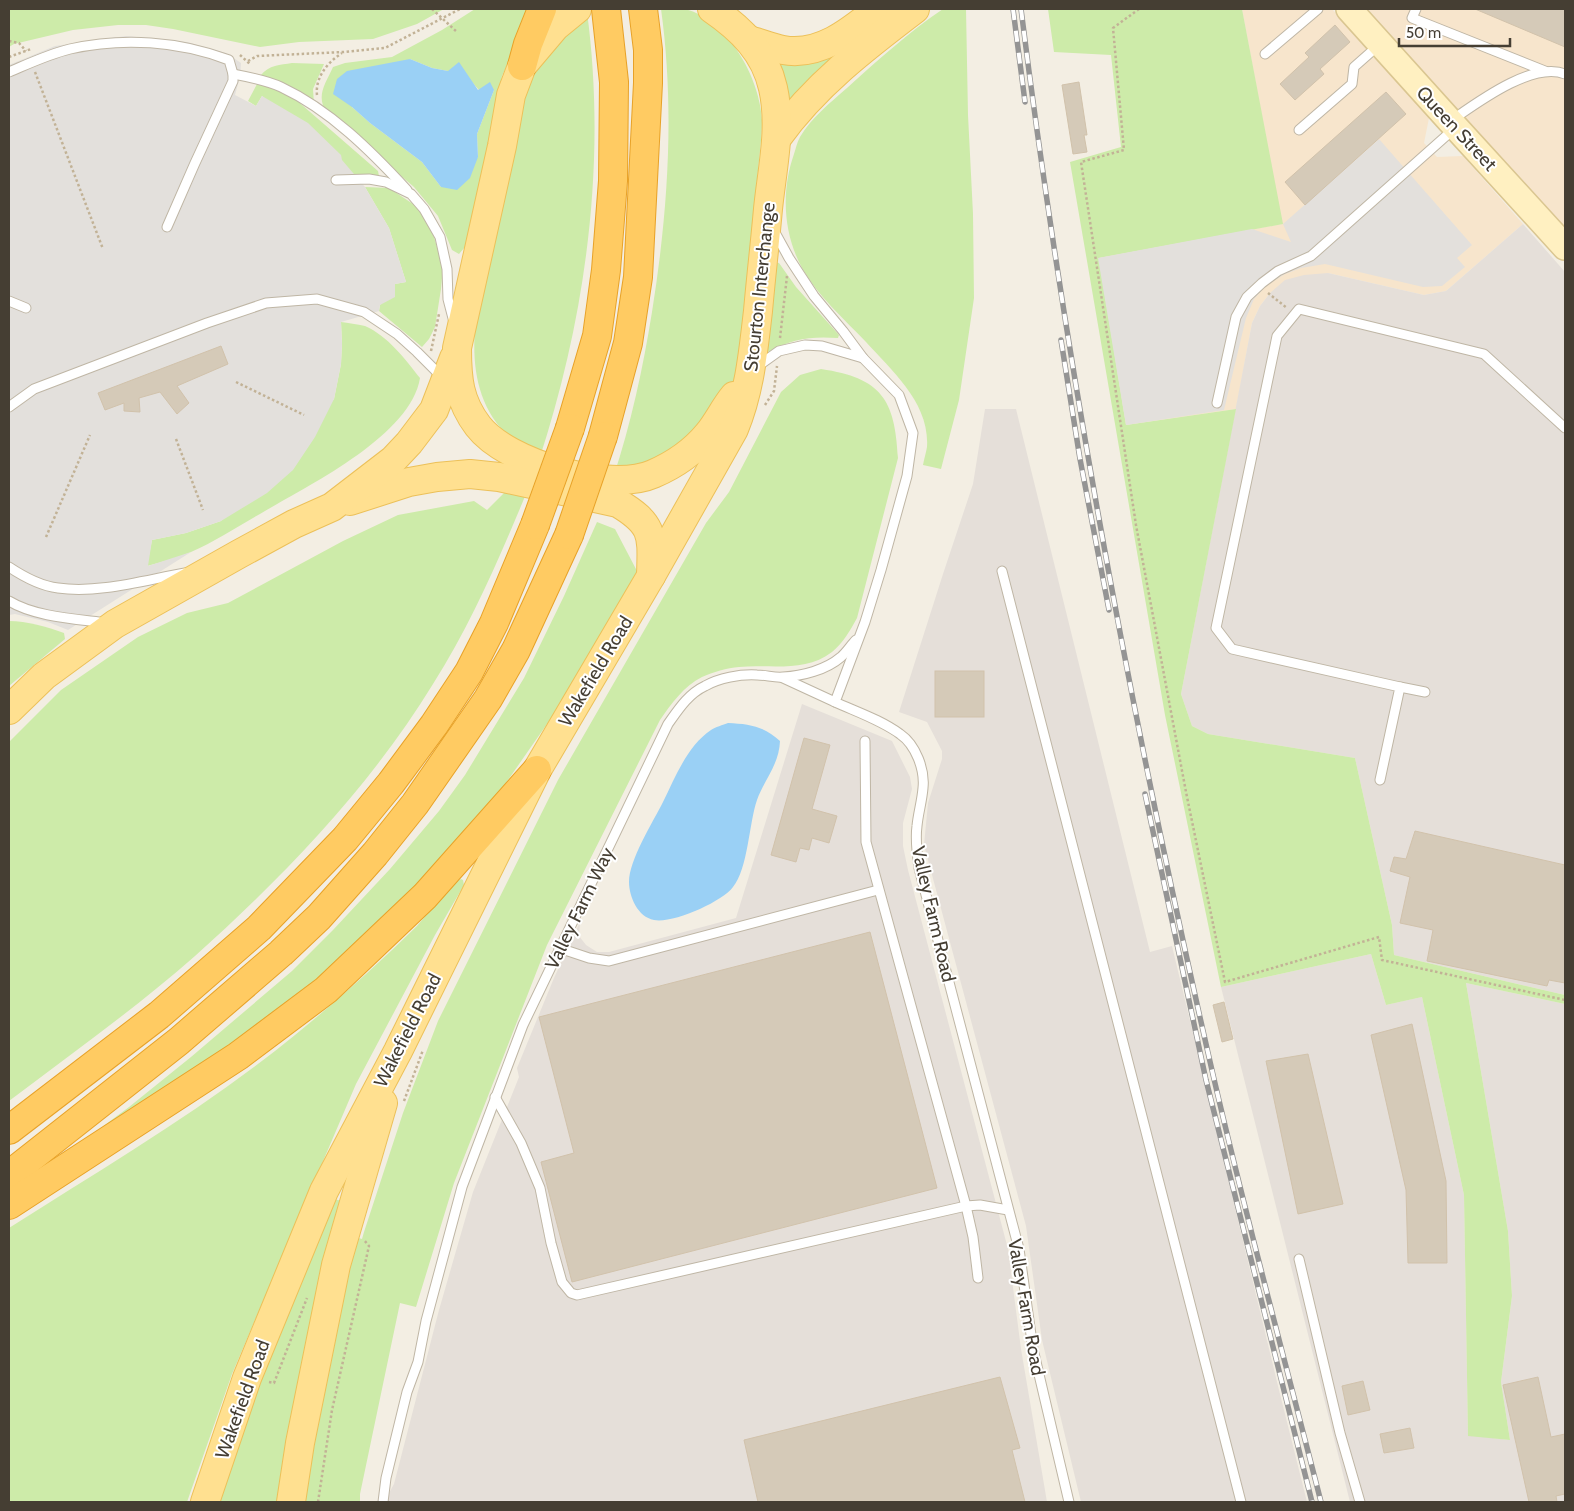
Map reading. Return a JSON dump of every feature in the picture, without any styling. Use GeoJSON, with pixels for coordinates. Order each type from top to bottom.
{"type":"FeatureCollection","features":[{"type":"Feature","properties":{"kind":"highway"},"geometry":{"type":"LineString","coordinates":[[522,66],[528,44],[542,9]]}},
{"type":"Feature","properties":{"kind":"highway"},"geometry":{"type":"LineString","coordinates":[[9,1130],[160,1015],[252,935],[345,839],[434,725],[469,672],[494,623],[536,525],[570,428],[597,336],[606,270],[613,181],[614,82],[606,9]]}},
{"type":"Feature","properties":{"kind":"highway"},"geometry":{"type":"LineString","coordinates":[[9,1175],[180,1041],[281,953],[319,916],[375,854],[420,796],[488,699],[516,650],[569,535],[603,436],[628,343],[638,277],[647,122],[648,50],[643,9]]}},
{"type":"Feature","properties":{"kind":"highway"},"geometry":{"type":"LineString","coordinates":[[9,1205],[238,1056],[326,990],[425,896],[537,770]]}},
{"type":"Feature","properties":{"kind":"main road","name":"Stourton Interchange"},"geometry":{"type":"LineString","coordinates":[[577,9],[555,27],[522,66],[511,95],[502,146],[458,344],[454,390],[480,428],[495,442],[518,456],[584,478],[625,481],[652,475],[690,451],[708,434],[730,400],[751,375],[777,138],[773,88],[763,62],[749,40],[733,24],[712,9]]}},
{"type":"Feature","properties":{"kind":"main road"},"geometry":{"type":"LineString","coordinates":[[749,40],[784,50],[804,50],[832,42],[878,9]]}},
{"type":"Feature","properties":{"kind":"main road"},"geometry":{"type":"LineString","coordinates":[[777,138],[792,117],[815,91],[915,9]]}},
{"type":"Feature","properties":{"kind":"main road","name":"Wakefield Road"},"geometry":{"type":"LineString","coordinates":[[205,1502],[247,1378],[324,1191],[398,1051],[537,770],[651,576],[734,429],[743,407],[751,375]]}},
{"type":"Feature","properties":{"kind":"main road"},"geometry":{"type":"LineString","coordinates":[[9,710],[44,676],[115,624],[212,568],[294,524],[332,507],[393,460],[409,443],[434,410],[454,390]]}},
{"type":"Feature","properties":{"kind":"main road","name":"Wakefield Road"},"geometry":{"type":"LineString","coordinates":[[332,507],[409,482],[470,474],[499,477],[618,503],[635,513],[646,525],[652,546],[651,576]]}},
{"type":"Feature","properties":{"kind":"main road"},"geometry":{"type":"LineString","coordinates":[[291,1502],[300,1443],[336,1265],[398,1051]]}},
{"type":"Feature","properties":{"kind":"street","name":"Queen Street"},"geometry":{"type":"LineString","coordinates":[[1349,9],[1565,247]]}},
{"type":"Feature","properties":{"kind":"lane"},"geometry":{"type":"LineString","coordinates":[[1265,54],[1318,9]]}},
{"type":"Feature","properties":{"kind":"lane"},"geometry":{"type":"LineString","coordinates":[[1416,9],[1412,18],[1545,71],[1565,74]]}},
{"type":"Feature","properties":{"kind":"lane"},"geometry":{"type":"LineString","coordinates":[[9,72],[70,50],[107,44],[150,42],[214,54],[229,60],[233,81],[167,227]]}},
{"type":"Feature","properties":{"kind":"lane"},"geometry":{"type":"LineString","coordinates":[[1299,130],[1352,84],[1354,66],[1380,44]]}},
{"type":"Feature","properties":{"kind":"lane"},"geometry":{"type":"LineString","coordinates":[[1218,403],[1236,317],[1247,297],[1278,271],[1311,256],[1453,125],[1505,85],[1545,71]]}},
{"type":"Feature","properties":{"kind":"lane"},"geometry":{"type":"LineString","coordinates":[[233,74],[256,78],[281,86],[318,109],[377,158],[424,209],[440,237],[447,269],[448,299],[458,344]]}},
{"type":"Feature","properties":{"kind":"lane"},"geometry":{"type":"LineString","coordinates":[[336,180],[369,179],[386,182],[411,194]]}},
{"type":"Feature","properties":{"kind":"lane"},"geometry":{"type":"LineString","coordinates":[[767,218],[789,258],[814,296],[863,358],[899,395],[912,434],[907,476],[865,622],[836,702]]}},
{"type":"Feature","properties":{"kind":"lane"},"geometry":{"type":"LineString","coordinates":[[9,407],[34,389],[207,323],[266,303],[317,299],[364,312],[397,334],[454,390]]}},
{"type":"Feature","properties":{"kind":"lane"},"geometry":{"type":"LineString","coordinates":[[9,301],[26,308]]}},
{"type":"Feature","properties":{"kind":"lane"},"geometry":{"type":"LineString","coordinates":[[1425,692],[1232,649],[1216,628],[1277,336],[1299,309],[1484,354],[1565,428]]}},
{"type":"Feature","properties":{"kind":"lane"},"geometry":{"type":"LineString","coordinates":[[751,375],[779,351],[805,345],[822,346],[863,358]]}},
{"type":"Feature","properties":{"kind":"lane"},"geometry":{"type":"LineString","coordinates":[[9,567],[38,583],[76,590],[102,588],[212,568]]}},
{"type":"Feature","properties":{"kind":"lane"},"geometry":{"type":"LineString","coordinates":[[1002,571],[1241,1502]]}},
{"type":"Feature","properties":{"kind":"lane"},"geometry":{"type":"LineString","coordinates":[[11,604],[61,617],[115,624]]}},
{"type":"Feature","properties":{"kind":"lane","name":"Valley Farm Way"},"geometry":{"type":"LineString","coordinates":[[383,1502],[388,1469],[407,1392],[418,1362],[426,1321],[462,1186],[524,1025],[559,948],[668,724],[678,709],[692,695],[705,686],[740,676],[756,675],[782,678],[822,668],[841,657],[855,640],[865,622]]}},
{"type":"Feature","properties":{"kind":"lane","name":"Valley Farm Road"},"geometry":{"type":"LineString","coordinates":[[782,678],[886,725],[902,735],[914,750],[922,769],[923,787],[916,827],[919,868],[1019,1249],[1033,1349],[1069,1502]]}},
{"type":"Feature","properties":{"kind":"lane"},"geometry":{"type":"LineString","coordinates":[[1380,780],[1400,687]]}},
{"type":"Feature","properties":{"kind":"lane"},"geometry":{"type":"LineString","coordinates":[[865,741],[866,842],[966,1206],[973,1237],[978,1278]]}},
{"type":"Feature","properties":{"kind":"lane"},"geometry":{"type":"LineString","coordinates":[[559,948],[589,958],[609,961],[878,890]]}},
{"type":"Feature","properties":{"kind":"lane"},"geometry":{"type":"LineString","coordinates":[[495,1097],[513,1128],[540,1188],[551,1243],[562,1282],[571,1293],[578,1294],[966,1206],[980,1205],[1008,1210]]}},
{"type":"Feature","properties":{"kind":"lane"},"geometry":{"type":"LineString","coordinates":[[1299,1259],[1340,1434],[1360,1502]]}},
{"type":"Feature","properties":{"kind":"path"},"geometry":{"type":"LineString","coordinates":[[432,9],[441,20],[457,32]]}},
{"type":"Feature","properties":{"kind":"path"},"geometry":{"type":"LineString","coordinates":[[248,61],[257,56],[385,48],[460,9]]}},
{"type":"Feature","properties":{"kind":"path"},"geometry":{"type":"LineString","coordinates":[[9,41],[19,43],[25,50],[103,249]]}},
{"type":"Feature","properties":{"kind":"path"},"geometry":{"type":"LineString","coordinates":[[235,52],[248,61],[255,71],[256,78]]}},
{"type":"Feature","properties":{"kind":"path"},"geometry":{"type":"LineString","coordinates":[[318,109],[316,89],[321,76],[326,66],[343,52]]}},
{"type":"Feature","properties":{"kind":"path"},"geometry":{"type":"LineString","coordinates":[[765,405],[774,391],[789,258]]}},
{"type":"Feature","properties":{"kind":"path"},"geometry":{"type":"LineString","coordinates":[[1258,286],[1295,314]]}},
{"type":"Feature","properties":{"kind":"path"},"geometry":{"type":"LineString","coordinates":[[236,382],[304,415]]}},
{"type":"Feature","properties":{"kind":"path"},"geometry":{"type":"LineString","coordinates":[[46,537],[90,435]]}},
{"type":"Feature","properties":{"kind":"path"},"geometry":{"type":"LineString","coordinates":[[176,439],[203,510]]}},
{"type":"Feature","properties":{"kind":"path"},"geometry":{"type":"LineString","coordinates":[[404,1102],[425,1047]]}},
{"type":"Feature","properties":{"kind":"path"},"geometry":{"type":"LineString","coordinates":[[318,1502],[332,1410],[369,1246],[360,1235],[346,1235]]}},
{"type":"Feature","properties":{"kind":"path"},"geometry":{"type":"LineString","coordinates":[[247,1378],[274,1383],[309,1293]]}},
{"type":"Feature","properties":{"kind":"shaded area"},"geometry":{"type":"Polygon","coordinates":[[[1242,9],[1332,9],[1429,118],[1424,143],[1437,157],[1463,156],[1523,224],[1446,291],[1424,295],[1328,273],[1270,293],[1260,306],[1252,323],[1236,409],[1126,425],[1098,258],[1282,224],[1242,9]]]}},
{"type":"Feature","properties":{"kind":"shaded area"},"geometry":{"type":"Polygon","coordinates":[[[1368,9],[1565,9],[1565,229],[1450,101],[1368,9]]]}},
{"type":"Feature","properties":{"kind":"shaded area"},"geometry":{"type":"Polygon","coordinates":[[[126,36],[187,42],[226,53],[241,63],[240,77],[235,95],[256,106],[262,96],[308,123],[341,155],[342,160],[365,187],[389,228],[406,282],[395,284],[395,297],[380,305],[379,311],[341,322],[341,364],[334,399],[315,437],[293,470],[267,493],[221,521],[186,533],[152,540],[148,566],[191,552],[68,630],[48,622],[15,614],[9,615],[9,65],[55,46],[126,36]]]}},
{"type":"Feature","properties":{"kind":"shaded area"},"geometry":{"type":"Polygon","coordinates":[[[1379,139],[1472,245],[1457,258],[1465,267],[1442,286],[1423,287],[1325,264],[1301,268],[1285,274],[1267,285],[1254,299],[1246,318],[1224,410],[1126,425],[1098,258],[1252,229],[1291,242],[1283,224],[1379,139]]]}},
{"type":"Feature","properties":{"kind":"shaded area"},"geometry":{"type":"Polygon","coordinates":[[[1523,224],[1565,272],[1565,995],[1394,955],[1392,925],[1355,758],[1208,734],[1192,726],[1181,694],[1252,323],[1260,306],[1270,293],[1285,280],[1304,275],[1328,273],[1424,295],[1446,291],[1523,224]]]}},
{"type":"Feature","properties":{"kind":"shaded area"},"geometry":{"type":"Polygon","coordinates":[[[985,409],[1016,409],[1150,952],[1172,946],[1307,1502],[1081,1502],[1042,1340],[1026,1226],[924,845],[928,803],[942,759],[942,751],[927,722],[899,712],[973,484],[985,409]]]}},
{"type":"Feature","properties":{"kind":"shaded area"},"geometry":{"type":"Polygon","coordinates":[[[802,704],[892,741],[910,777],[912,789],[903,823],[903,846],[1008,1249],[1021,1349],[1047,1502],[384,1502],[394,1484],[439,1310],[473,1192],[519,1077],[517,1068],[554,978],[580,922],[579,936],[586,945],[597,952],[609,952],[736,918],[802,704]]]}},
{"type":"Feature","properties":{"kind":"shaded area"},"geometry":{"type":"Polygon","coordinates":[[[1371,954],[1386,1005],[1422,997],[1464,1195],[1468,1435],[1510,1440],[1501,1382],[1512,1296],[1508,1231],[1466,983],[1565,1004],[1565,1502],[1350,1502],[1221,987],[1371,954]]]}},
{"type":"Feature","properties":{"kind":"green space"},"geometry":{"type":"Polygon","coordinates":[[[9,9],[444,9],[417,24],[373,39],[299,42],[260,47],[173,29],[146,25],[118,25],[73,30],[14,44],[9,47],[9,9]]]}},
{"type":"Feature","properties":{"kind":"green space"},"geometry":{"type":"Polygon","coordinates":[[[475,9],[533,9],[502,76],[476,207],[465,247],[459,254],[452,250],[438,216],[414,187],[327,113],[322,101],[323,90],[333,67],[345,63],[392,57],[442,30],[475,9]],[[410,59],[352,107],[422,162],[441,187],[478,157],[477,134],[494,90],[479,90],[472,82],[448,71],[432,68],[410,59]]]}},
{"type":"Feature","properties":{"kind":"green space"},"geometry":{"type":"Polygon","coordinates":[[[661,9],[685,9],[701,15],[728,38],[748,69],[755,86],[760,104],[762,132],[736,384],[691,449],[613,478],[631,417],[652,312],[666,199],[669,122],[668,84],[661,9]]]}},
{"type":"Feature","properties":{"kind":"green space"},"geometry":{"type":"Polygon","coordinates":[[[886,9],[895,9],[787,105],[765,52],[886,9]]]}},
{"type":"Feature","properties":{"kind":"green space"},"geometry":{"type":"Polygon","coordinates":[[[943,9],[966,9],[974,298],[959,400],[941,469],[923,465],[927,447],[926,431],[916,402],[898,376],[823,298],[802,268],[791,241],[786,212],[786,197],[787,182],[797,143],[810,123],[882,57],[943,9]]]}},
{"type":"Feature","properties":{"kind":"green space"},"geometry":{"type":"Polygon","coordinates":[[[1048,9],[1242,9],[1283,224],[1099,258],[1126,425],[1236,409],[1181,694],[1192,726],[1208,734],[1355,758],[1392,925],[1394,955],[1565,995],[1565,1004],[1466,983],[1508,1231],[1512,1296],[1501,1382],[1510,1440],[1468,1436],[1464,1195],[1422,997],[1386,1005],[1371,954],[1221,987],[1165,715],[1070,162],[1121,147],[1111,55],[1054,52],[1048,9]]]}},
{"type":"Feature","properties":{"kind":"green space"},"geometry":{"type":"Polygon","coordinates":[[[587,12],[593,68],[595,125],[593,182],[588,238],[580,295],[569,351],[539,460],[517,445],[501,429],[484,399],[479,384],[474,351],[476,315],[520,101],[532,67],[587,12]]]}},
{"type":"Feature","properties":{"kind":"green space"},"geometry":{"type":"Polygon","coordinates":[[[292,63],[324,64],[313,89],[314,104],[261,75],[271,67],[292,63]]]}},
{"type":"Feature","properties":{"kind":"green space"},"geometry":{"type":"Polygon","coordinates":[[[257,84],[267,86],[294,98],[378,171],[379,176],[342,176],[262,96],[256,106],[248,101],[257,84]]]}},
{"type":"Feature","properties":{"kind":"green space"},"geometry":{"type":"Polygon","coordinates":[[[365,187],[389,188],[416,206],[432,230],[443,267],[435,327],[429,339],[422,347],[379,311],[380,305],[395,284],[406,282],[389,228],[365,187]]]}},
{"type":"Feature","properties":{"kind":"green space"},"geometry":{"type":"Polygon","coordinates":[[[774,262],[779,263],[796,287],[839,335],[838,338],[802,339],[768,352],[766,350],[774,262]]]}},
{"type":"Feature","properties":{"kind":"green space"},"geometry":{"type":"Polygon","coordinates":[[[341,322],[365,326],[373,330],[396,349],[420,378],[413,399],[398,419],[379,438],[356,456],[307,487],[200,548],[147,566],[152,540],[186,533],[221,521],[334,399],[341,364],[341,322]]]}},
{"type":"Feature","properties":{"kind":"green space"},"geometry":{"type":"Polygon","coordinates":[[[821,369],[842,373],[858,379],[871,386],[881,395],[893,421],[896,438],[898,458],[857,618],[840,645],[822,659],[799,665],[739,667],[711,673],[695,681],[684,690],[660,720],[547,945],[454,1183],[416,1307],[400,1303],[360,1494],[360,1502],[300,1502],[355,1237],[362,1239],[403,1113],[438,1021],[558,780],[706,523],[729,492],[781,392],[800,375],[821,369]]]}},
{"type":"Feature","properties":{"kind":"green space"},"geometry":{"type":"Polygon","coordinates":[[[509,488],[526,494],[495,567],[447,661],[382,759],[324,829],[228,926],[173,975],[127,1012],[9,1101],[9,742],[61,690],[138,637],[187,613],[228,603],[343,541],[398,515],[474,501],[487,510],[509,488]]]}},
{"type":"Feature","properties":{"kind":"green space"},"geometry":{"type":"Polygon","coordinates":[[[597,522],[615,529],[637,571],[579,678],[485,813],[371,935],[242,1042],[35,1177],[129,1107],[292,971],[390,869],[439,811],[465,775],[524,678],[597,522]]]}},
{"type":"Feature","properties":{"kind":"green space"},"geometry":{"type":"Polygon","coordinates":[[[9,621],[30,623],[64,633],[65,639],[9,686],[9,621]]]}},
{"type":"Feature","properties":{"kind":"green space"},"geometry":{"type":"Polygon","coordinates":[[[461,879],[464,885],[435,935],[356,1084],[232,1374],[187,1502],[9,1502],[9,1228],[155,1136],[227,1087],[261,1061],[342,996],[417,926],[444,894],[461,879]]]}},
{"type":"Feature","properties":{"kind":"green space"},"geometry":{"type":"Polygon","coordinates":[[[330,1198],[346,1202],[294,1403],[277,1502],[215,1502],[247,1410],[330,1198]]]}},
{"type":"Feature","properties":{"kind":"water"},"geometry":{"type":"Polygon","coordinates":[[[410,59],[432,68],[448,71],[459,62],[478,90],[490,82],[494,90],[477,134],[478,157],[470,178],[457,190],[441,187],[422,162],[333,94],[337,79],[347,71],[410,59]]]}},
{"type":"Feature","properties":{"kind":"water"},"geometry":{"type":"Polygon","coordinates":[[[728,723],[743,724],[762,729],[780,741],[777,757],[757,800],[745,858],[738,879],[727,893],[696,911],[672,919],[654,920],[648,918],[635,906],[629,888],[630,873],[637,852],[688,753],[711,730],[728,723]]]}},
{"type":"Feature","properties":{"kind":"building"},"geometry":{"type":"Polygon","coordinates":[[[1475,9],[1565,9],[1565,47],[1475,9]]]}},
{"type":"Feature","properties":{"kind":"building"},"geometry":{"type":"Polygon","coordinates":[[[1335,25],[1350,42],[1320,69],[1324,74],[1295,100],[1280,84],[1309,57],[1305,53],[1335,25]]]}},
{"type":"Feature","properties":{"kind":"building"},"geometry":{"type":"Polygon","coordinates":[[[1079,82],[1087,135],[1084,135],[1087,152],[1073,154],[1062,85],[1079,82]]]}},
{"type":"Feature","properties":{"kind":"building"},"geometry":{"type":"Polygon","coordinates":[[[1386,92],[1406,114],[1305,205],[1285,182],[1386,92]]]}},
{"type":"Feature","properties":{"kind":"building"},"geometry":{"type":"Polygon","coordinates":[[[221,346],[228,364],[177,386],[189,403],[177,414],[160,392],[139,398],[140,412],[124,411],[124,403],[105,410],[98,393],[221,346]]]}},
{"type":"Feature","properties":{"kind":"building"},"geometry":{"type":"Polygon","coordinates":[[[935,671],[984,671],[984,717],[935,717],[935,671]]]}},
{"type":"Feature","properties":{"kind":"building"},"geometry":{"type":"Polygon","coordinates":[[[804,738],[830,745],[812,809],[837,816],[829,843],[812,838],[809,850],[800,848],[796,862],[771,855],[804,738]]]}},
{"type":"Feature","properties":{"kind":"building"},"geometry":{"type":"Polygon","coordinates":[[[1415,831],[1565,865],[1565,983],[1549,980],[1547,986],[1427,961],[1433,930],[1400,923],[1410,877],[1390,871],[1394,857],[1406,859],[1415,831]]]}},
{"type":"Feature","properties":{"kind":"building"},"geometry":{"type":"Polygon","coordinates":[[[870,932],[937,1188],[572,1282],[541,1162],[574,1153],[539,1017],[870,932]]]}},
{"type":"Feature","properties":{"kind":"building"},"geometry":{"type":"Polygon","coordinates":[[[1224,1002],[1233,1039],[1222,1042],[1213,1005],[1224,1002]]]}},
{"type":"Feature","properties":{"kind":"building"},"geometry":{"type":"Polygon","coordinates":[[[1412,1024],[1446,1181],[1447,1263],[1408,1263],[1406,1190],[1371,1035],[1412,1024]]]}},
{"type":"Feature","properties":{"kind":"building"},"geometry":{"type":"Polygon","coordinates":[[[1308,1054],[1343,1204],[1298,1214],[1266,1061],[1308,1054]]]}},
{"type":"Feature","properties":{"kind":"building"},"geometry":{"type":"Polygon","coordinates":[[[1000,1377],[1020,1448],[1012,1450],[1025,1502],[758,1502],[744,1440],[1000,1377]]]}},
{"type":"Feature","properties":{"kind":"building"},"geometry":{"type":"Polygon","coordinates":[[[1538,1377],[1551,1437],[1565,1434],[1565,1494],[1556,1496],[1557,1502],[1529,1502],[1503,1385],[1538,1377]]]}},
{"type":"Feature","properties":{"kind":"building"},"geometry":{"type":"Polygon","coordinates":[[[1363,1381],[1370,1410],[1348,1415],[1342,1386],[1363,1381]]]}},
{"type":"Feature","properties":{"kind":"building"},"geometry":{"type":"Polygon","coordinates":[[[1410,1428],[1414,1448],[1384,1453],[1380,1434],[1410,1428]]]}},
{"type":"Feature","properties":{"kind":"railway"},"geometry":{"type":"LineString","coordinates":[[1013,9],[1025,102]]}},
{"type":"Feature","properties":{"kind":"railway"},"geometry":{"type":"LineString","coordinates":[[1021,9],[1039,144],[1080,413],[1129,680],[1184,946],[1214,1079],[1321,1502]]}},
{"type":"Feature","properties":{"kind":"railway"},"geometry":{"type":"LineString","coordinates":[[1061,340],[1080,459],[1109,610]]}},
{"type":"Feature","properties":{"kind":"railway"},"geometry":{"type":"LineString","coordinates":[[1145,794],[1206,1080],[1312,1502]]}}]}
